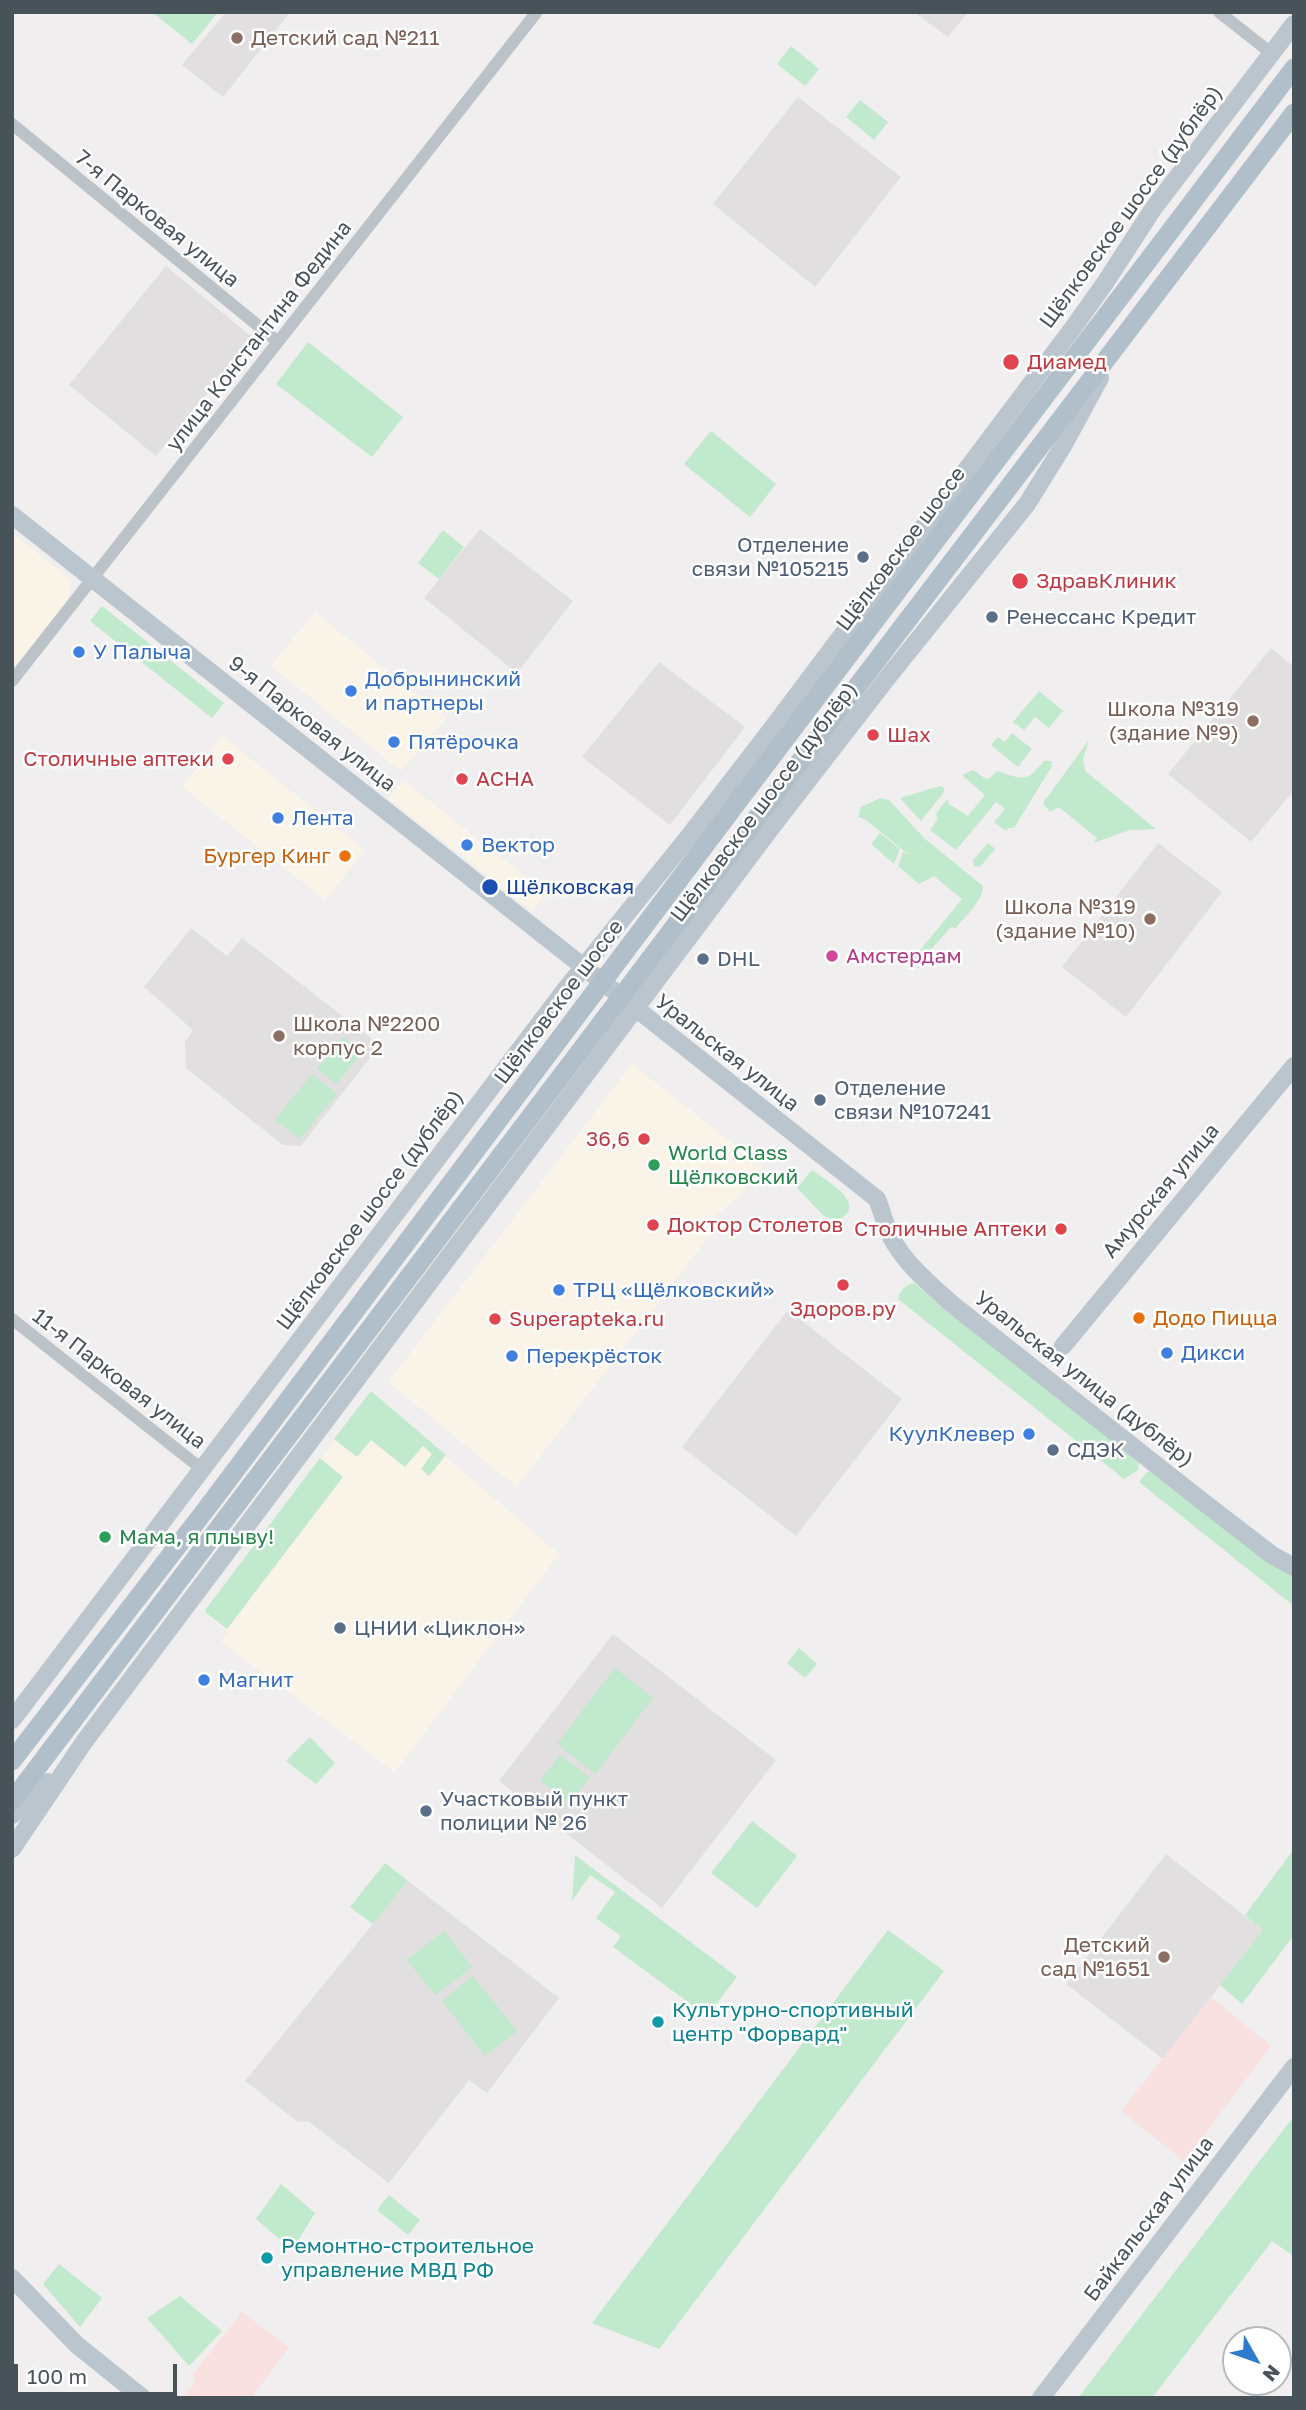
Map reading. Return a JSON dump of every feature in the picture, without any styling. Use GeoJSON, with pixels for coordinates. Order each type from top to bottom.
{"type":"FeatureCollection","features":[{"type":"Feature","properties":{"kind":"main road","name":"Щёлковское шоссе (дублёр)"},"geometry":{"type":"LineString","coordinates":[[15,1718],[521,1049],[770,731],[1073,328],[1153,209],[1294,24]]}},
{"type":"Feature","properties":{"kind":"main road","name":"Щёлковское шоссе"},"geometry":{"type":"LineString","coordinates":[[12,1761],[1294,68]]}},
{"type":"Feature","properties":{"kind":"main road"},"geometry":{"type":"LineString","coordinates":[[12,1801],[1294,113]]}},
{"type":"Feature","properties":{"kind":"main road","name":"Щёлковское шоссе (дублёр)"},"geometry":{"type":"LineString","coordinates":[[12,1849],[84,1742],[576,1087],[808,780],[1027,504],[1063,446],[1115,350]]}},
{"type":"Feature","properties":{"kind":"main road"},"geometry":{"type":"LineString","coordinates":[[908,546],[1022,426]]}},
{"type":"Feature","properties":{"kind":"main road","name":"9-я Парковая улица"},"geometry":{"type":"LineString","coordinates":[[12,515],[583,968]]}},
{"type":"Feature","properties":{"kind":"main road","name":"Уральская улица"},"geometry":{"type":"LineString","coordinates":[[583,968],[877,1199]]}},
{"type":"Feature","properties":{"kind":"main road"},"geometry":{"type":"LineString","coordinates":[[521,1049],[553,1035],[566,1039],[580,1055],[581,1070],[576,1087]]}},
{"type":"Feature","properties":{"kind":"main road","name":"Амурская улица"},"geometry":{"type":"LineString","coordinates":[[1063,1346],[1294,1066]]}},
{"type":"Feature","properties":{"kind":"main road","name":"Уральская улица (дублёр)"},"geometry":{"type":"LineString","coordinates":[[877,1199],[891,1237],[904,1256],[920,1275],[952,1304],[1212,1509],[1272,1555],[1294,1567]]}},
{"type":"Feature","properties":{"kind":"main road"},"geometry":{"type":"LineString","coordinates":[[12,1815],[43,1788],[84,1742]]}},
{"type":"Feature","properties":{"kind":"main road","name":"Байкальская улица"},"geometry":{"type":"LineString","coordinates":[[1041,2398],[1294,2067]]}},
{"type":"Feature","properties":{"kind":"main road"},"geometry":{"type":"LineString","coordinates":[[12,2278],[77,2345],[143,2398]]}},
{"type":"Feature","properties":{"kind":"street"},"geometry":{"type":"LineString","coordinates":[[1219,12],[1271,53]]}},
{"type":"Feature","properties":{"kind":"street","name":"улица Константина Федина"},"geometry":{"type":"LineString","coordinates":[[12,681],[536,13]]}},
{"type":"Feature","properties":{"kind":"street","name":"7-я Парковая улица"},"geometry":{"type":"LineString","coordinates":[[12,124],[278,342]]}},
{"type":"Feature","properties":{"kind":"street","name":"11-я Парковая улица"},"geometry":{"type":"LineString","coordinates":[[12,1319],[203,1470]]}},
{"type":"Feature","properties":{"kind":"shaded area","name":"Детский сад №211"},"geometry":{"type":"Polygon","coordinates":[[[226,12],[290,12],[223,97],[182,65],[226,12]]]}},
{"type":"Feature","properties":{"kind":"shaded area"},"geometry":{"type":"Polygon","coordinates":[[[914,12],[968,12],[948,37],[914,12]]]}},
{"type":"Feature","properties":{"kind":"shaded area"},"geometry":{"type":"Polygon","coordinates":[[[798,97],[901,177],[815,287],[713,204],[798,97]]]}},
{"type":"Feature","properties":{"kind":"shaded area"},"geometry":{"type":"Polygon","coordinates":[[[166,266],[253,338],[156,456],[69,385],[166,266]]]}},
{"type":"Feature","properties":{"kind":"shaded area"},"geometry":{"type":"Polygon","coordinates":[[[480,529],[573,601],[517,673],[424,598],[480,529]]]}},
{"type":"Feature","properties":{"kind":"shaded area"},"geometry":{"type":"Polygon","coordinates":[[[12,533],[65,575],[70,580],[71,591],[66,602],[12,670],[12,533]]]}},
{"type":"Feature","properties":{"kind":"shaded area"},"geometry":{"type":"Polygon","coordinates":[[[315,612],[446,718],[401,771],[271,666],[315,612]]]}},
{"type":"Feature","properties":{"kind":"shaded area","name":"Школа №319 (здание №9)"},"geometry":{"type":"Polygon","coordinates":[[[1271,648],[1294,667],[1294,790],[1251,842],[1168,774],[1271,648]]]}},
{"type":"Feature","properties":{"kind":"shaded area"},"geometry":{"type":"Polygon","coordinates":[[[659,662],[745,727],[670,825],[582,757],[659,662]]]}},
{"type":"Feature","properties":{"kind":"shaded area"},"geometry":{"type":"Polygon","coordinates":[[[222,736],[365,850],[325,900],[182,787],[222,736]]]}},
{"type":"Feature","properties":{"kind":"shaded area","name":"Вектор"},"geometry":{"type":"Polygon","coordinates":[[[403,780],[546,893],[532,911],[388,798],[403,780]]]}},
{"type":"Feature","properties":{"kind":"shaded area","name":"Школа №319 (здание №10)"},"geometry":{"type":"Polygon","coordinates":[[[1158,843],[1222,892],[1126,1017],[1062,967],[1158,843]]]}},
{"type":"Feature","properties":{"kind":"shaded area","name":"Школа №2200 корпус 2"},"geometry":{"type":"Polygon","coordinates":[[[191,928],[227,956],[242,938],[380,1045],[301,1146],[283,1145],[186,1068],[185,1042],[193,1030],[144,987],[191,928]]]}},
{"type":"Feature","properties":{"kind":"shaded area","name":"ТРЦ «Щёлковский»"},"geometry":{"type":"Polygon","coordinates":[[[632,1064],[762,1167],[739,1197],[717,1214],[712,1232],[517,1487],[388,1382],[632,1064]]]}},
{"type":"Feature","properties":{"kind":"shaded area"},"geometry":{"type":"Polygon","coordinates":[[[788,1310],[902,1399],[796,1536],[682,1447],[788,1310]]]}},
{"type":"Feature","properties":{"kind":"shaded area"},"geometry":{"type":"Polygon","coordinates":[[[371,1393],[559,1554],[395,1772],[221,1642],[228,1632],[207,1615],[279,1513],[371,1393]]]}},
{"type":"Feature","properties":{"kind":"shaded area"},"geometry":{"type":"Polygon","coordinates":[[[613,1634],[776,1760],[662,1908],[499,1781],[613,1634]]]}},
{"type":"Feature","properties":{"kind":"shaded area","name":"Детский сад №1651"},"geometry":{"type":"Polygon","coordinates":[[[1166,1854],[1263,1930],[1163,2059],[1066,1984],[1166,1854]]]}},
{"type":"Feature","properties":{"kind":"shaded area"},"geometry":{"type":"Polygon","coordinates":[[[408,1881],[559,1998],[487,2093],[469,2080],[389,2183],[308,2121],[298,2122],[245,2081],[408,1881]]]}},
{"type":"Feature","properties":{"kind":"shaded area"},"geometry":{"type":"Polygon","coordinates":[[[1211,1997],[1271,2046],[1184,2161],[1121,2111],[1211,1997]]]}},
{"type":"Feature","properties":{"kind":"shaded area"},"geometry":{"type":"Polygon","coordinates":[[[242,2312],[289,2348],[251,2398],[182,2398],[196,2381],[192,2376],[242,2312]]]}},
{"type":"Feature","properties":{"kind":"green space"},"geometry":{"type":"Polygon","coordinates":[[[152,12],[218,12],[192,44],[152,12]]]}},
{"type":"Feature","properties":{"kind":"green space"},"geometry":{"type":"Polygon","coordinates":[[[791,46],[819,69],[805,86],[777,64],[791,46]]]}},
{"type":"Feature","properties":{"kind":"green space"},"geometry":{"type":"Polygon","coordinates":[[[860,100],[888,122],[874,140],[846,117],[860,100]]]}},
{"type":"Feature","properties":{"kind":"green space"},"geometry":{"type":"Polygon","coordinates":[[[308,342],[403,417],[372,457],[276,384],[308,342]]]}},
{"type":"Feature","properties":{"kind":"green space"},"geometry":{"type":"Polygon","coordinates":[[[711,431],[776,484],[750,517],[684,464],[711,431]]]}},
{"type":"Feature","properties":{"kind":"green space"},"geometry":{"type":"Polygon","coordinates":[[[443,530],[464,547],[439,579],[418,563],[443,530]]]}},
{"type":"Feature","properties":{"kind":"green space"},"geometry":{"type":"Polygon","coordinates":[[[102,606],[224,703],[212,718],[90,621],[102,606]]]}},
{"type":"Feature","properties":{"kind":"green space"},"geometry":{"type":"Polygon","coordinates":[[[1039,691],[1063,711],[1049,728],[1035,717],[1024,730],[1013,722],[1039,691]]]}},
{"type":"Feature","properties":{"kind":"green space"},"geometry":{"type":"Polygon","coordinates":[[[1012,733],[1032,749],[1018,767],[991,745],[998,737],[1005,742],[1012,733]]]}},
{"type":"Feature","properties":{"kind":"green space"},"geometry":{"type":"Polygon","coordinates":[[[1089,740],[1083,759],[1085,771],[1156,829],[1130,830],[1093,843],[1097,838],[1059,807],[1050,812],[1043,803],[1089,740]]]}},
{"type":"Feature","properties":{"kind":"green space"},"geometry":{"type":"Polygon","coordinates":[[[1044,761],[1051,761],[1052,766],[1014,828],[1008,828],[1006,831],[994,822],[1005,809],[996,802],[956,850],[930,830],[938,819],[936,814],[947,799],[949,804],[968,816],[985,795],[962,775],[973,770],[986,779],[997,771],[1023,778],[1044,761]]]}},
{"type":"Feature","properties":{"kind":"green space"},"geometry":{"type":"Polygon","coordinates":[[[940,786],[944,788],[944,792],[921,821],[900,798],[940,786]]]}},
{"type":"Feature","properties":{"kind":"green space"},"geometry":{"type":"Polygon","coordinates":[[[880,798],[889,800],[925,839],[983,886],[977,903],[956,928],[951,927],[919,963],[913,959],[962,899],[934,876],[919,884],[898,866],[903,852],[909,855],[866,820],[858,817],[861,807],[880,798]]]}},
{"type":"Feature","properties":{"kind":"green space"},"geometry":{"type":"Polygon","coordinates":[[[880,833],[900,849],[894,864],[871,844],[880,833]]]}},
{"type":"Feature","properties":{"kind":"green space"},"geometry":{"type":"Polygon","coordinates":[[[988,843],[995,849],[980,867],[974,866],[973,860],[988,843]]]}},
{"type":"Feature","properties":{"kind":"green space"},"geometry":{"type":"Polygon","coordinates":[[[343,1037],[362,1052],[336,1084],[317,1069],[343,1037]]]}},
{"type":"Feature","properties":{"kind":"green space"},"geometry":{"type":"Polygon","coordinates":[[[312,1074],[337,1094],[300,1139],[275,1120],[312,1074]]]}},
{"type":"Feature","properties":{"kind":"green space"},"geometry":{"type":"Polygon","coordinates":[[[812,1170],[843,1194],[849,1208],[846,1215],[836,1221],[824,1216],[797,1188],[812,1170]]]}},
{"type":"Feature","properties":{"kind":"green space"},"geometry":{"type":"Polygon","coordinates":[[[914,1283],[1135,1455],[1139,1463],[1138,1470],[1124,1479],[898,1299],[903,1288],[914,1283]]]}},
{"type":"Feature","properties":{"kind":"green space"},"geometry":{"type":"Polygon","coordinates":[[[371,1391],[446,1455],[429,1476],[421,1469],[432,1454],[423,1446],[405,1467],[371,1440],[357,1457],[334,1439],[371,1391]]]}},
{"type":"Feature","properties":{"kind":"green space"},"geometry":{"type":"Polygon","coordinates":[[[320,1458],[343,1477],[227,1629],[206,1613],[206,1609],[320,1458]]]}},
{"type":"Feature","properties":{"kind":"green space"},"geometry":{"type":"Polygon","coordinates":[[[1150,1471],[1294,1575],[1294,1606],[1139,1482],[1150,1471]]]}},
{"type":"Feature","properties":{"kind":"green space"},"geometry":{"type":"Polygon","coordinates":[[[799,1648],[817,1664],[805,1678],[787,1663],[799,1648]]]}},
{"type":"Feature","properties":{"kind":"green space"},"geometry":{"type":"Polygon","coordinates":[[[615,1668],[653,1698],[595,1774],[557,1744],[615,1668]]]}},
{"type":"Feature","properties":{"kind":"green space"},"geometry":{"type":"Polygon","coordinates":[[[310,1737],[335,1763],[316,1784],[286,1761],[310,1737]]]}},
{"type":"Feature","properties":{"kind":"green space"},"geometry":{"type":"Polygon","coordinates":[[[560,1755],[590,1778],[570,1803],[540,1781],[560,1755]]]}},
{"type":"Feature","properties":{"kind":"green space"},"geometry":{"type":"Polygon","coordinates":[[[752,1821],[797,1856],[757,1908],[711,1873],[752,1821]]]}},
{"type":"Feature","properties":{"kind":"green space"},"geometry":{"type":"Polygon","coordinates":[[[1294,1849],[1294,1935],[1242,2004],[1220,1985],[1263,1930],[1245,1915],[1294,1849]]]}},
{"type":"Feature","properties":{"kind":"green space"},"geometry":{"type":"Polygon","coordinates":[[[575,1855],[737,1977],[707,2016],[613,1947],[621,1936],[596,1918],[615,1892],[590,1875],[572,1901],[575,1855]]]}},
{"type":"Feature","properties":{"kind":"green space"},"geometry":{"type":"Polygon","coordinates":[[[385,1863],[408,1881],[373,1924],[350,1907],[385,1863]]]}},
{"type":"Feature","properties":{"kind":"green space"},"geometry":{"type":"Polygon","coordinates":[[[888,1930],[944,1971],[659,2349],[592,2323],[888,1930]]]}},
{"type":"Feature","properties":{"kind":"green space"},"geometry":{"type":"Polygon","coordinates":[[[444,1931],[472,1967],[435,1995],[407,1960],[444,1931]]]}},
{"type":"Feature","properties":{"kind":"green space"},"geometry":{"type":"Polygon","coordinates":[[[473,1976],[517,2031],[485,2056],[442,2001],[473,1976]]]}},
{"type":"Feature","properties":{"kind":"green space"},"geometry":{"type":"Polygon","coordinates":[[[1294,2116],[1294,2253],[1292,2255],[1272,2241],[1152,2398],[1078,2398],[1294,2116]]]}},
{"type":"Feature","properties":{"kind":"green space"},"geometry":{"type":"Polygon","coordinates":[[[281,2184],[315,2213],[292,2250],[256,2219],[281,2184]]]}},
{"type":"Feature","properties":{"kind":"green space"},"geometry":{"type":"Polygon","coordinates":[[[389,2195],[420,2220],[408,2235],[377,2210],[389,2195]]]}},
{"type":"Feature","properties":{"kind":"green space"},"geometry":{"type":"Polygon","coordinates":[[[59,2264],[102,2298],[80,2327],[43,2284],[59,2264]]]}},
{"type":"Feature","properties":{"kind":"green space"},"geometry":{"type":"Polygon","coordinates":[[[180,2296],[222,2331],[189,2366],[147,2318],[180,2296]]]}},
{"type":"Feature","properties":{"kind":"place","name":"Детский сад №211"},"geometry":{"type":"Point","coordinates":[237,38]}},
{"type":"Feature","properties":{"kind":"place","name":"Диамед"},"geometry":{"type":"Point","coordinates":[1011,362]}},
{"type":"Feature","properties":{"kind":"place","name":"Отделение связи №105215"},"geometry":{"type":"Point","coordinates":[863,557]}},
{"type":"Feature","properties":{"kind":"place","name":"ЗдравКлиник"},"geometry":{"type":"Point","coordinates":[1020,581]}},
{"type":"Feature","properties":{"kind":"place","name":"Ренессанс Кредит"},"geometry":{"type":"Point","coordinates":[992,617]}},
{"type":"Feature","properties":{"kind":"place","name":"У Палыча"},"geometry":{"type":"Point","coordinates":[79,652]}},
{"type":"Feature","properties":{"kind":"place","name":"Добрынинский и партнеры"},"geometry":{"type":"Point","coordinates":[351,691]}},
{"type":"Feature","properties":{"kind":"place","name":"Школа №319 (здание №9)"},"geometry":{"type":"Point","coordinates":[1253,721]}},
{"type":"Feature","properties":{"kind":"place","name":"Шах"},"geometry":{"type":"Point","coordinates":[873,735]}},
{"type":"Feature","properties":{"kind":"place","name":"Пятёрочка"},"geometry":{"type":"Point","coordinates":[394,742]}},
{"type":"Feature","properties":{"kind":"place","name":"Столичные аптеки"},"geometry":{"type":"Point","coordinates":[228,759]}},
{"type":"Feature","properties":{"kind":"place","name":"АСНА"},"geometry":{"type":"Point","coordinates":[462,779]}},
{"type":"Feature","properties":{"kind":"place","name":"Лента"},"geometry":{"type":"Point","coordinates":[278,818]}},
{"type":"Feature","properties":{"kind":"place","name":"Вектор"},"geometry":{"type":"Point","coordinates":[467,845]}},
{"type":"Feature","properties":{"kind":"place","name":"Бургер Кинг"},"geometry":{"type":"Point","coordinates":[345,856]}},
{"type":"Feature","properties":{"kind":"place","name":"Щёлковская"},"geometry":{"type":"Point","coordinates":[490,887]}},
{"type":"Feature","properties":{"kind":"place","name":"Школа №319 (здание №10)"},"geometry":{"type":"Point","coordinates":[1150,919]}},
{"type":"Feature","properties":{"kind":"place","name":"Амстердам"},"geometry":{"type":"Point","coordinates":[832,956]}},
{"type":"Feature","properties":{"kind":"place","name":"DHL"},"geometry":{"type":"Point","coordinates":[703,959]}},
{"type":"Feature","properties":{"kind":"place","name":"Школа №2200 корпус 2"},"geometry":{"type":"Point","coordinates":[279,1036]}},
{"type":"Feature","properties":{"kind":"place","name":"Отделение связи №107241"},"geometry":{"type":"Point","coordinates":[820,1100]}},
{"type":"Feature","properties":{"kind":"place","name":"36,6"},"geometry":{"type":"Point","coordinates":[644,1139]}},
{"type":"Feature","properties":{"kind":"place","name":"World Class Щёлковский"},"geometry":{"type":"Point","coordinates":[654,1165]}},
{"type":"Feature","properties":{"kind":"place","name":"Доктор Столетов"},"geometry":{"type":"Point","coordinates":[653,1225]}},
{"type":"Feature","properties":{"kind":"place","name":"Столичные Аптеки"},"geometry":{"type":"Point","coordinates":[1061,1229]}},
{"type":"Feature","properties":{"kind":"place","name":"Здоров.ру"},"geometry":{"type":"Point","coordinates":[843,1285]}},
{"type":"Feature","properties":{"kind":"place","name":"ТРЦ «Щёлковский»"},"geometry":{"type":"Point","coordinates":[559,1290]}},
{"type":"Feature","properties":{"kind":"place","name":"Додо Пицца"},"geometry":{"type":"Point","coordinates":[1139,1318]}},
{"type":"Feature","properties":{"kind":"place","name":"Superapteka.ru"},"geometry":{"type":"Point","coordinates":[495,1319]}},
{"type":"Feature","properties":{"kind":"place","name":"Дикси"},"geometry":{"type":"Point","coordinates":[1167,1353]}},
{"type":"Feature","properties":{"kind":"place","name":"Перекрёсток"},"geometry":{"type":"Point","coordinates":[512,1356]}},
{"type":"Feature","properties":{"kind":"place","name":"КуулКлевер"},"geometry":{"type":"Point","coordinates":[1029,1434]}},
{"type":"Feature","properties":{"kind":"place","name":"СДЭК"},"geometry":{"type":"Point","coordinates":[1053,1450]}},
{"type":"Feature","properties":{"kind":"place","name":"Мама, я плыву!"},"geometry":{"type":"Point","coordinates":[105,1537]}},
{"type":"Feature","properties":{"kind":"place","name":"ЦНИИ «Циклон»"},"geometry":{"type":"Point","coordinates":[340,1628]}},
{"type":"Feature","properties":{"kind":"place","name":"Магнит"},"geometry":{"type":"Point","coordinates":[204,1680]}},
{"type":"Feature","properties":{"kind":"place","name":"Участковый пункт полиции № 26"},"geometry":{"type":"Point","coordinates":[426,1811]}},
{"type":"Feature","properties":{"kind":"place","name":"Детский сад №1651"},"geometry":{"type":"Point","coordinates":[1164,1957]}},
{"type":"Feature","properties":{"kind":"place","name":"Культурно-спортивный центр \"Форвард\""},"geometry":{"type":"Point","coordinates":[658,2022]}},
{"type":"Feature","properties":{"kind":"place","name":"Ремонтно-строительное управление МВД РФ"},"geometry":{"type":"Point","coordinates":[267,2258]}}]}
